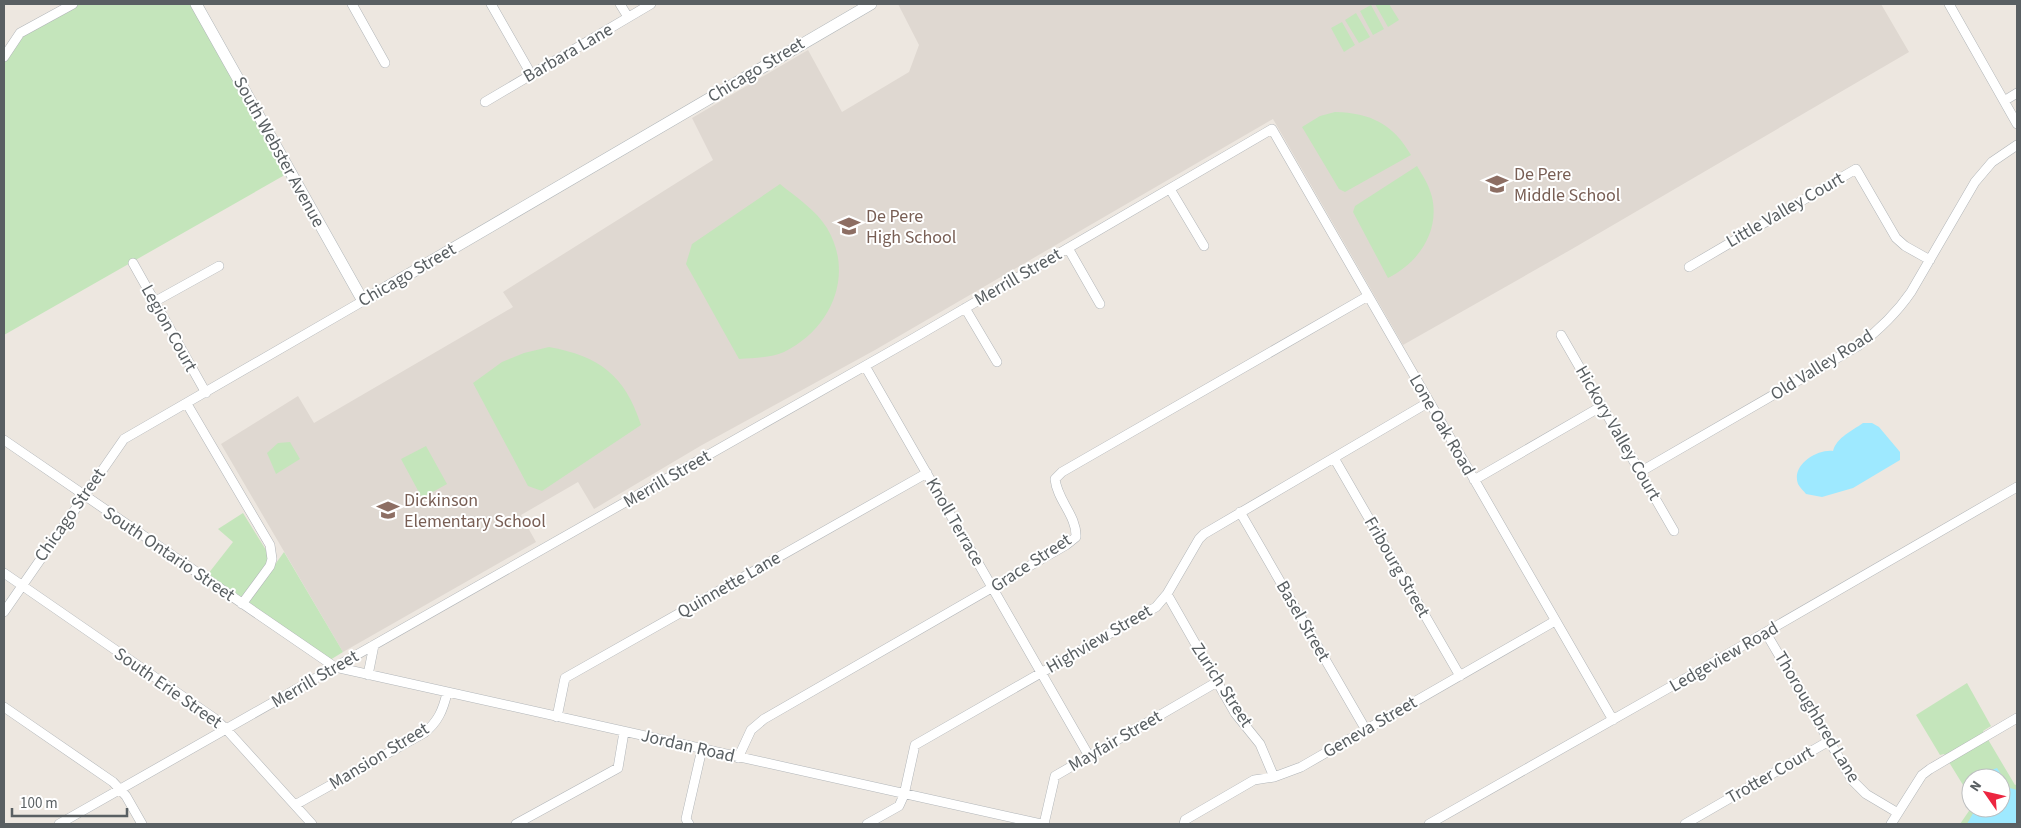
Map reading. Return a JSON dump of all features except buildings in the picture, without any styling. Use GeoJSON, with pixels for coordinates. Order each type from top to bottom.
{"type":"FeatureCollection","features":[{"type":"Feature","properties":{"kind":"street"},"geometry":{"type":"LineString","coordinates":[[4,57],[8,43],[20,33],[73,4]]}},
{"type":"Feature","properties":{"kind":"street","name":"South Webster Avenue"},"geometry":{"type":"LineString","coordinates":[[196,4],[363,301]]}},
{"type":"Feature","properties":{"kind":"street"},"geometry":{"type":"LineString","coordinates":[[352,4],[385,63]]}},
{"type":"Feature","properties":{"kind":"street"},"geometry":{"type":"LineString","coordinates":[[491,4],[531,74]]}},
{"type":"Feature","properties":{"kind":"street"},"geometry":{"type":"LineString","coordinates":[[620,4],[628,17]]}},
{"type":"Feature","properties":{"kind":"street","name":"Barbara Lane"},"geometry":{"type":"LineString","coordinates":[[484,102],[651,4]]}},
{"type":"Feature","properties":{"kind":"street","name":"Chicago Street"},"geometry":{"type":"LineString","coordinates":[[4,612],[124,439],[206,393],[871,4]]}},
{"type":"Feature","properties":{"kind":"street"},"geometry":{"type":"LineString","coordinates":[[1949,4],[2017,124]]}},
{"type":"Feature","properties":{"kind":"street"},"geometry":{"type":"LineString","coordinates":[[2004,101],[2017,93]]}},
{"type":"Feature","properties":{"kind":"street","name":"Merrill Street"},"geometry":{"type":"LineString","coordinates":[[59,824],[865,366],[1272,129]]}},
{"type":"Feature","properties":{"kind":"street","name":"Lone Oak Road"},"geometry":{"type":"LineString","coordinates":[[1272,129],[1613,720]]}},
{"type":"Feature","properties":{"kind":"street","name":"Old Valley Road"},"geometry":{"type":"LineString","coordinates":[[1640,472],[1858,346],[1876,333],[1901,307],[1978,178],[1992,162],[2017,145]]}},
{"type":"Feature","properties":{"kind":"street","name":"Little Valley Court"},"geometry":{"type":"LineString","coordinates":[[1689,267],[1856,169],[1896,238],[1905,246],[1930,260]]}},
{"type":"Feature","properties":{"kind":"street"},"geometry":{"type":"LineString","coordinates":[[1170,189],[1204,246]]}},
{"type":"Feature","properties":{"kind":"street"},"geometry":{"type":"LineString","coordinates":[[1068,248],[1100,304]]}},
{"type":"Feature","properties":{"kind":"street","name":"Legion Court"},"geometry":{"type":"LineString","coordinates":[[132,263],[206,393]]}},
{"type":"Feature","properties":{"kind":"street"},"geometry":{"type":"LineString","coordinates":[[154,302],[218,266]]}},
{"type":"Feature","properties":{"kind":"street","name":"Grace Street"},"geometry":{"type":"LineString","coordinates":[[738,758],[751,730],[764,719],[993,588],[1066,545],[1076,537],[1076,528],[1056,488],[1055,479],[1062,472],[1368,296]]}},
{"type":"Feature","properties":{"kind":"street"},"geometry":{"type":"LineString","coordinates":[[965,308],[997,362]]}},
{"type":"Feature","properties":{"kind":"street","name":"Hickory Valley Court"},"geometry":{"type":"LineString","coordinates":[[1561,335],[1674,531]]}},
{"type":"Feature","properties":{"kind":"street","name":"Knoll Terrace"},"geometry":{"type":"LineString","coordinates":[[865,366],[1089,756]]}},
{"type":"Feature","properties":{"kind":"street","name":"Highview Street"},"geometry":{"type":"LineString","coordinates":[[904,795],[915,745],[1156,607],[1166,594],[1199,539],[1209,530],[1429,402]]}},
{"type":"Feature","properties":{"kind":"street"},"geometry":{"type":"LineString","coordinates":[[186,404],[270,545],[272,559],[270,566],[242,604]]}},
{"type":"Feature","properties":{"kind":"street"},"geometry":{"type":"LineString","coordinates":[[1474,480],[1602,406]]}},
{"type":"Feature","properties":{"kind":"street","name":"South Ontario Street"},"geometry":{"type":"LineString","coordinates":[[4,440],[335,667]]}},
{"type":"Feature","properties":{"kind":"street","name":"Fribourg Street"},"geometry":{"type":"LineString","coordinates":[[1334,458],[1460,676]]}},
{"type":"Feature","properties":{"kind":"street","name":"Quinnette Lane"},"geometry":{"type":"LineString","coordinates":[[557,717],[565,678],[927,473]]}},
{"type":"Feature","properties":{"kind":"street","name":"Ledgeview Road"},"geometry":{"type":"LineString","coordinates":[[1429,824],[2017,487]]}},
{"type":"Feature","properties":{"kind":"street","name":"Basel Street"},"geometry":{"type":"LineString","coordinates":[[1240,512],[1366,730]]}},
{"type":"Feature","properties":{"kind":"street","name":"South Erie Street"},"geometry":{"type":"LineString","coordinates":[[4,574],[214,718],[312,824]]}},
{"type":"Feature","properties":{"kind":"street","name":"Zurich Street"},"geometry":{"type":"LineString","coordinates":[[1166,594],[1235,712],[1260,744],[1274,776]]}},
{"type":"Feature","properties":{"kind":"street","name":"Geneva Street"},"geometry":{"type":"LineString","coordinates":[[1184,824],[1184,820],[1254,780],[1274,776],[1300,767],[1555,621]]}},
{"type":"Feature","properties":{"kind":"street","name":"Thoroughbred Lane"},"geometry":{"type":"LineString","coordinates":[[1766,632],[1857,787],[1898,813]]}},
{"type":"Feature","properties":{"kind":"street"},"geometry":{"type":"LineString","coordinates":[[368,675],[374,646]]}},
{"type":"Feature","properties":{"kind":"street","name":"Jordan Road"},"geometry":{"type":"LineString","coordinates":[[335,667],[904,795],[1042,824]]}},
{"type":"Feature","properties":{"kind":"street","name":"Mayfair Street"},"geometry":{"type":"LineString","coordinates":[[1042,824],[1055,776],[1217,682]]}},
{"type":"Feature","properties":{"kind":"street","name":"Mansion Street"},"geometry":{"type":"LineString","coordinates":[[295,805],[424,733],[432,727],[441,714],[448,692]]}},
{"type":"Feature","properties":{"kind":"street"},"geometry":{"type":"LineString","coordinates":[[4,707],[121,789],[142,824]]}},
{"type":"Feature","properties":{"kind":"street"},"geometry":{"type":"LineString","coordinates":[[1892,824],[1916,782],[1930,769],[2017,718]]}},
{"type":"Feature","properties":{"kind":"street"},"geometry":{"type":"LineString","coordinates":[[516,824],[618,768],[624,732]]}},
{"type":"Feature","properties":{"kind":"street","name":"Trotter Court"},"geometry":{"type":"LineString","coordinates":[[1685,824],[1829,741]]}},
{"type":"Feature","properties":{"kind":"street"},"geometry":{"type":"LineString","coordinates":[[690,824],[686,819],[702,749]]}},
{"type":"Feature","properties":{"kind":"street"},"geometry":{"type":"LineString","coordinates":[[867,824],[899,806],[904,795]]}},
{"type":"Feature","properties":{"kind":"shaded area"},"geometry":{"type":"Polygon","coordinates":[[[898,4],[1881,4],[1909,52],[1572,249],[1403,345],[1273,119],[875,350],[702,445],[594,509],[578,482],[521,515],[536,542],[343,652],[221,444],[298,396],[314,423],[513,307],[503,292],[713,160],[692,118],[808,50],[842,112],[909,72],[919,45],[898,4]]]}},
{"type":"Feature","properties":{"kind":"green space"},"geometry":{"type":"Polygon","coordinates":[[[73,4],[196,4],[290,172],[4,335],[4,57],[20,33],[73,4]]]}},
{"type":"Feature","properties":{"kind":"green space"},"geometry":{"type":"Polygon","coordinates":[[[1375,4],[1389,4],[1399,20],[1388,27],[1375,4]]]}},
{"type":"Feature","properties":{"kind":"green space"},"geometry":{"type":"Polygon","coordinates":[[[1371,5],[1384,29],[1373,35],[1360,11],[1371,5]]]}},
{"type":"Feature","properties":{"kind":"green space"},"geometry":{"type":"Polygon","coordinates":[[[1356,13],[1370,37],[1359,43],[1345,20],[1356,13]]]}},
{"type":"Feature","properties":{"kind":"green space"},"geometry":{"type":"Polygon","coordinates":[[[1342,22],[1355,45],[1344,52],[1331,28],[1342,22]]]}},
{"type":"Feature","properties":{"kind":"green space"},"geometry":{"type":"Polygon","coordinates":[[[1335,112],[1360,115],[1380,122],[1397,135],[1411,155],[1345,192],[1339,189],[1302,127],[1320,116],[1335,112]]]}},
{"type":"Feature","properties":{"kind":"green space"},"geometry":{"type":"Polygon","coordinates":[[[1417,166],[1428,185],[1432,197],[1434,210],[1430,234],[1409,264],[1388,278],[1353,212],[1355,206],[1417,166]]]}},
{"type":"Feature","properties":{"kind":"green space"},"geometry":{"type":"Polygon","coordinates":[[[780,184],[811,209],[827,228],[835,246],[839,264],[838,282],[834,299],[826,315],[814,330],[800,342],[779,354],[739,359],[686,264],[692,244],[780,184]]]}},
{"type":"Feature","properties":{"kind":"green space"},"geometry":{"type":"Polygon","coordinates":[[[549,347],[582,356],[596,362],[608,371],[627,393],[641,425],[542,491],[528,486],[473,383],[502,362],[524,353],[549,347]]]}},
{"type":"Feature","properties":{"kind":"green space"},"geometry":{"type":"Polygon","coordinates":[[[290,442],[300,459],[276,474],[267,453],[278,443],[290,442]]]}},
{"type":"Feature","properties":{"kind":"green space"},"geometry":{"type":"Polygon","coordinates":[[[426,446],[447,484],[422,498],[401,459],[426,446]]]}},
{"type":"Feature","properties":{"kind":"green space"},"geometry":{"type":"Polygon","coordinates":[[[243,513],[271,558],[242,598],[208,574],[233,542],[218,529],[243,513]]]}},
{"type":"Feature","properties":{"kind":"green space"},"geometry":{"type":"Polygon","coordinates":[[[284,552],[343,652],[330,660],[248,602],[284,552]]]}},
{"type":"Feature","properties":{"kind":"green space"},"geometry":{"type":"Polygon","coordinates":[[[1967,683],[1991,726],[1983,731],[2005,768],[1961,768],[1961,782],[1944,754],[1940,755],[1916,715],[1967,683]]]}},
{"type":"Feature","properties":{"kind":"green space"},"geometry":{"type":"Polygon","coordinates":[[[2011,778],[2015,785],[2017,784],[2017,824],[1960,824],[1964,818],[2011,818],[2011,778]]]}},
{"type":"Feature","properties":{"kind":"water"},"geometry":{"type":"Polygon","coordinates":[[[1863,423],[1872,423],[1879,427],[1900,452],[1900,460],[1853,488],[1822,497],[1806,494],[1798,484],[1797,477],[1802,465],[1813,456],[1833,451],[1841,438],[1863,423]]]}},
{"type":"Feature","properties":{"kind":"water"},"geometry":{"type":"Polygon","coordinates":[[[2011,788],[2017,790],[2017,824],[1967,824],[1970,818],[2011,818],[2011,788]]]}},
{"type":"Feature","properties":{"kind":"place","name":"De Pere Middle School"},"geometry":{"type":"Point","coordinates":[1497,184]}},
{"type":"Feature","properties":{"kind":"place","name":"De Pere High School"},"geometry":{"type":"Point","coordinates":[849,226]}},
{"type":"Feature","properties":{"kind":"place","name":"Dickinson Elementary School"},"geometry":{"type":"Point","coordinates":[388,510]}}]}
